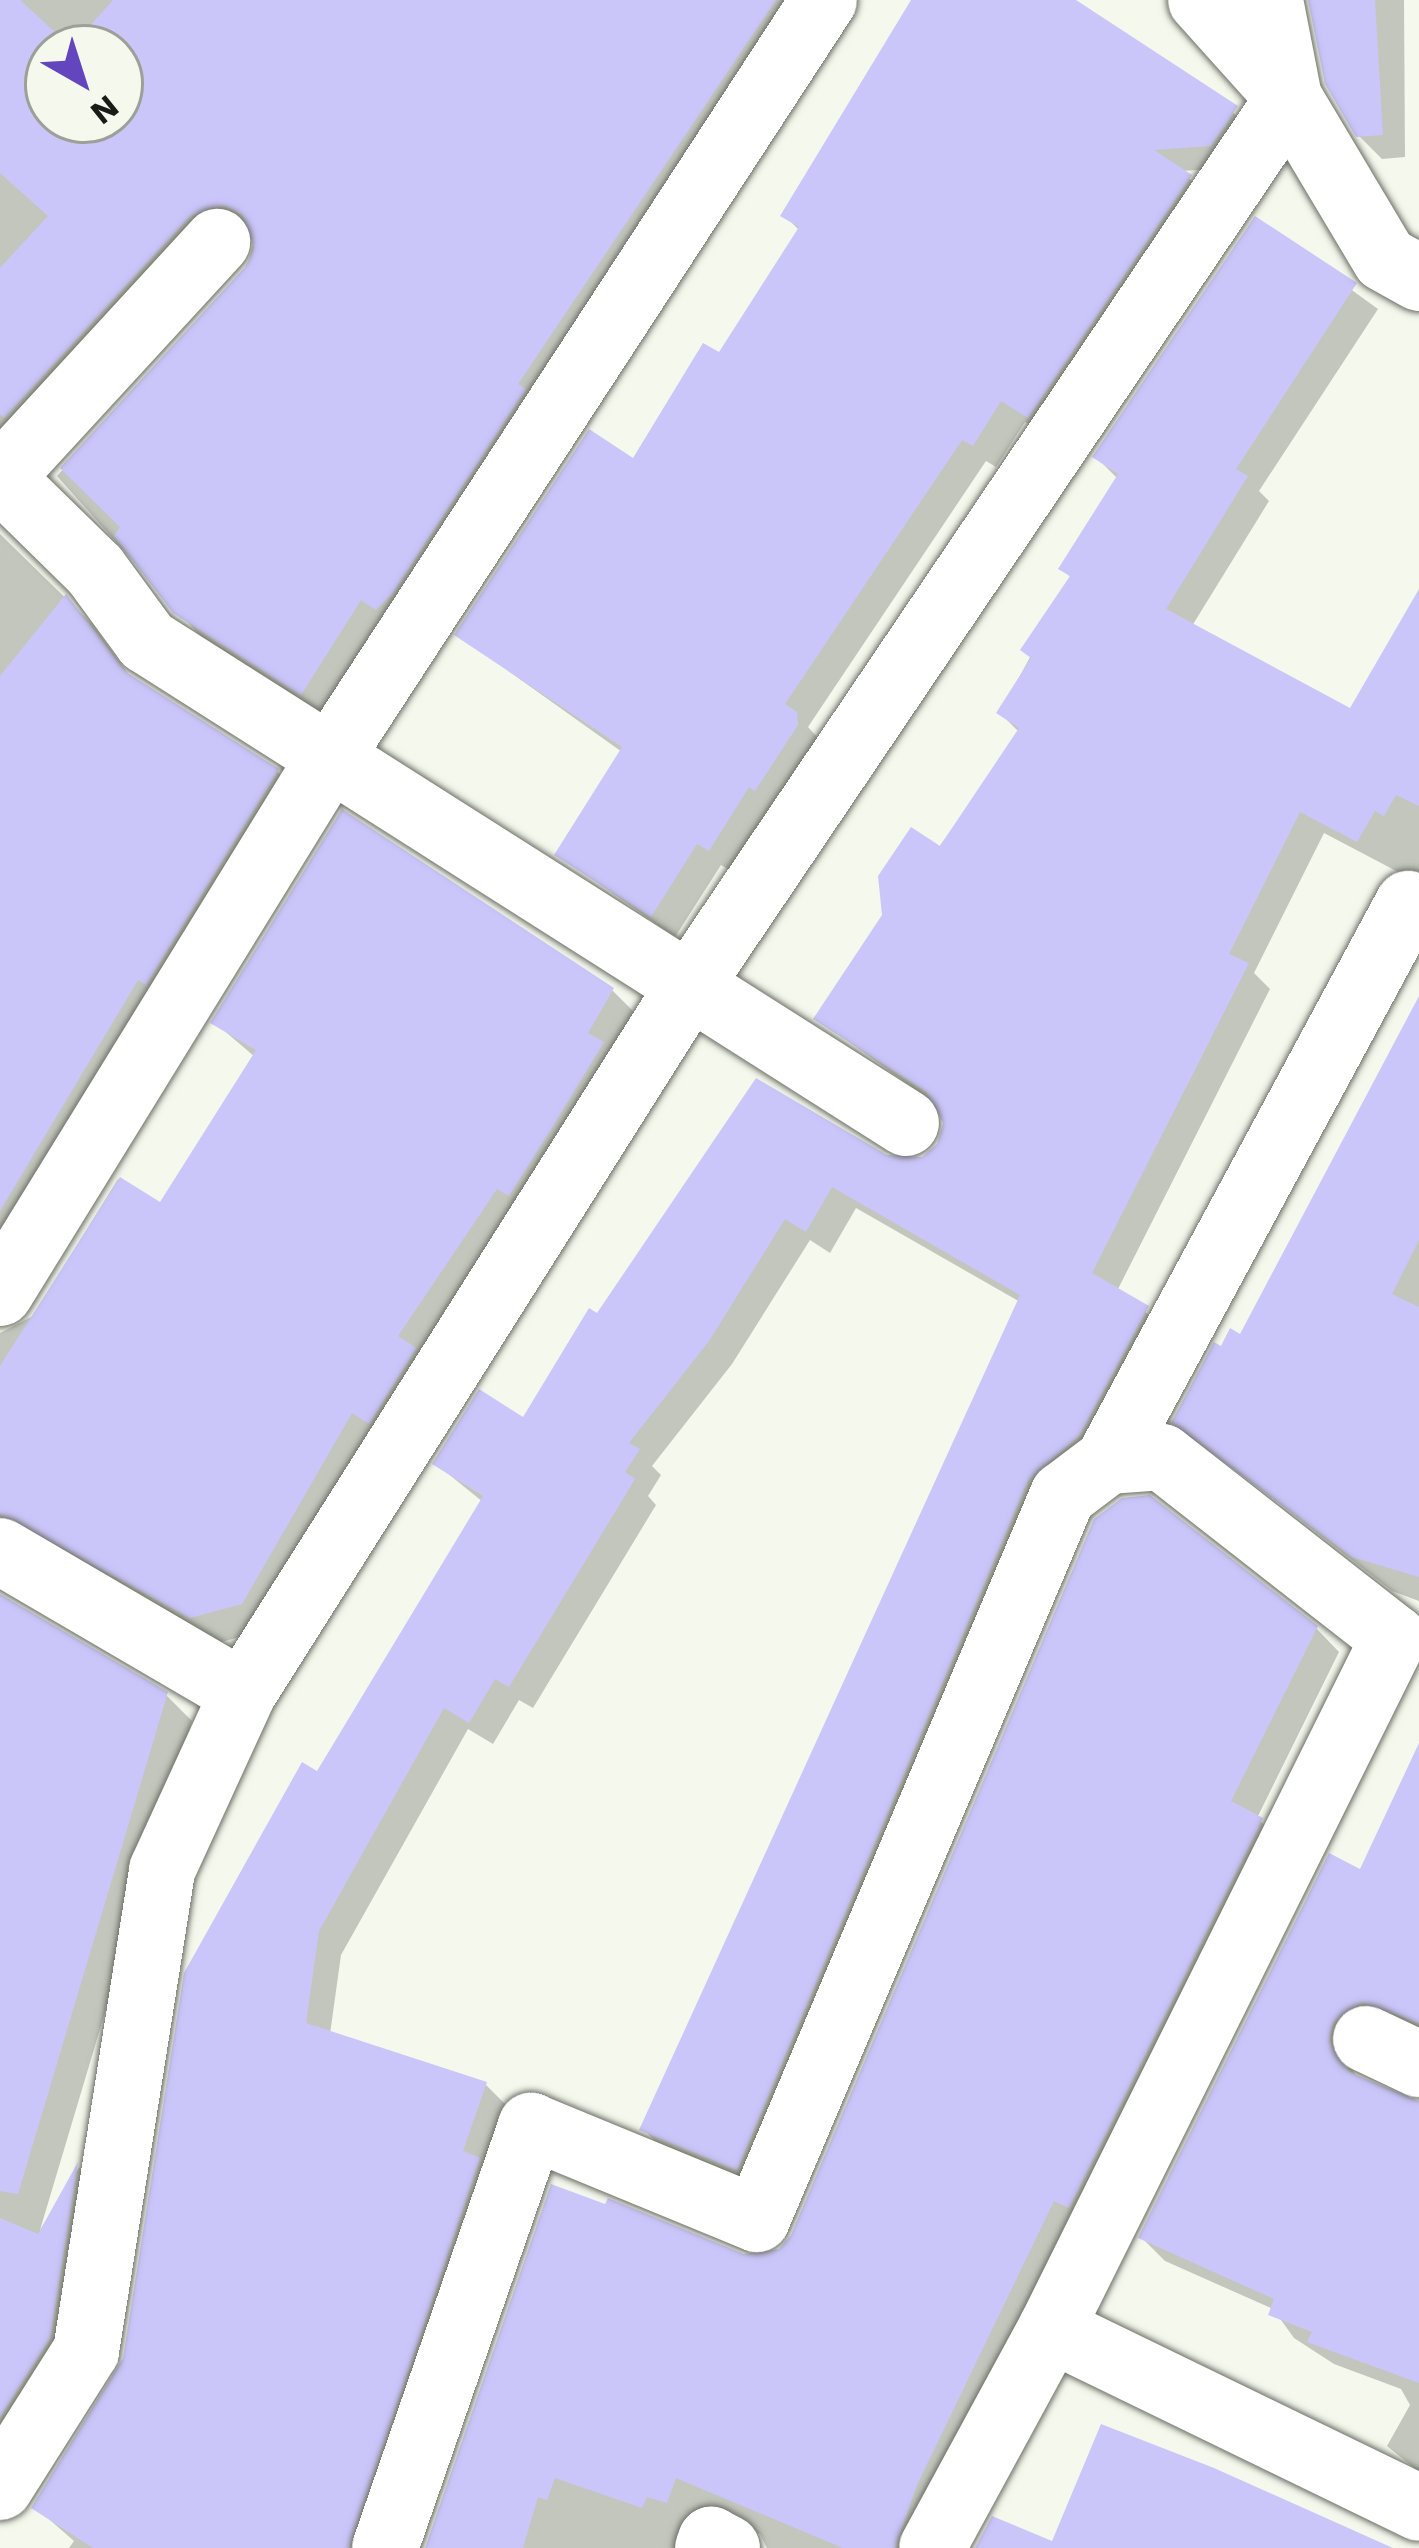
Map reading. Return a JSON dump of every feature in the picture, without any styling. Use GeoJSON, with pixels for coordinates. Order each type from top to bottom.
{"type":"FeatureCollection","features":[{"type":"Feature","properties":{"kind":"street"},"geometry":{"type":"LineString","coordinates":[[0,1293],[329,759],[824,0]]}},
{"type":"Feature","properties":{"kind":"street"},"geometry":{"type":"LineString","coordinates":[[1202,0],[1288,98],[1385,259],[1419,278]]}},
{"type":"Feature","properties":{"kind":"street"},"geometry":{"type":"LineString","coordinates":[[0,2487],[86,2351],[162,1870],[243,1694],[690,985],[1288,98],[1270,0]]}},
{"type":"Feature","properties":{"kind":"street"},"geometry":{"type":"LineString","coordinates":[[217,242],[0,478],[95,570],[147,640],[906,1123]]}},
{"type":"Feature","properties":{"kind":"street"},"geometry":{"type":"LineString","coordinates":[[385,2548],[531,2126],[758,2219],[1064,1496],[1108,1461],[1408,904]]}},
{"type":"Feature","properties":{"kind":"street"},"geometry":{"type":"LineString","coordinates":[[932,2548],[1397,1682],[1394,1638],[1162,1457],[1108,1461]]}},
{"type":"Feature","properties":{"kind":"street"},"geometry":{"type":"LineString","coordinates":[[0,1551],[243,1694]]}},
{"type":"Feature","properties":{"kind":"street"},"geometry":{"type":"LineString","coordinates":[[1051,2330],[1419,2508]]}},
{"type":"Feature","properties":{"kind":"street"},"geometry":{"type":"LineString","coordinates":[[709,2548],[711,2540],[728,2548]]}},
{"type":"Feature","properties":{"kind":"building"},"geometry":{"type":"Polygon","coordinates":[[[0,0],[20,0],[46,24],[24,24],[24,144],[144,144],[144,24],[92,24],[113,0],[776,0],[518,384],[526,389],[392,594],[376,610],[361,600],[301,695],[173,613],[114,536],[120,527],[60,468],[245,267],[254,249],[243,215],[224,205],[190,216],[4,418],[0,414],[0,268],[48,216],[0,173],[0,0]]]}},
{"type":"Feature","properties":{"kind":"building"},"geometry":{"type":"Polygon","coordinates":[[[911,0],[1076,0],[1238,106],[1211,146],[1154,150],[1192,175],[1028,418],[1001,401],[973,446],[962,440],[785,704],[797,712],[798,725],[755,791],[749,787],[709,851],[697,844],[651,917],[554,855],[622,747],[454,635],[589,429],[633,458],[703,343],[719,352],[799,227],[780,216],[911,0]]]}},
{"type":"Feature","properties":{"kind":"building"},"geometry":{"type":"Polygon","coordinates":[[[1308,0],[1375,0],[1383,135],[1356,137],[1325,84],[1308,0]]]}},
{"type":"Feature","properties":{"kind":"building"},"geometry":{"type":"Polygon","coordinates":[[[1255,216],[1357,283],[1236,469],[1248,476],[1166,609],[1350,708],[1419,589],[1419,806],[1396,795],[1384,816],[1375,811],[1357,842],[1300,812],[1229,954],[1249,963],[1092,1273],[1149,1306],[1079,1436],[1028,1480],[737,2170],[639,2130],[1020,1295],[832,1187],[806,1232],[785,1219],[709,1341],[629,1443],[640,1449],[625,1472],[635,1479],[509,1687],[495,1679],[469,1723],[444,1708],[319,1931],[306,2023],[487,2082],[463,2151],[480,2158],[349,2548],[93,2548],[31,2508],[123,2358],[184,1973],[302,1762],[317,1771],[483,1496],[432,1464],[479,1389],[523,1417],[589,1308],[597,1313],[756,1078],[887,1155],[922,1157],[937,1144],[943,1123],[927,1092],[813,1019],[882,915],[878,876],[911,827],[940,846],[1019,728],[996,713],[1031,658],[1020,650],[1070,576],[1058,569],[1118,474],[1092,457],[1255,216]]]}},
{"type":"Feature","properties":{"kind":"building"},"geometry":{"type":"Polygon","coordinates":[[[66,594],[126,672],[279,769],[146,985],[138,980],[0,1211],[0,676],[66,594]]]}},
{"type":"Feature","properties":{"kind":"building"},"geometry":{"type":"Polygon","coordinates":[[[342,809],[614,988],[588,1033],[604,1042],[509,1196],[497,1189],[398,1336],[416,1348],[369,1424],[352,1413],[242,1604],[190,1618],[0,1514],[0,1366],[120,1177],[160,1202],[256,1050],[210,1023],[342,809]]]}},
{"type":"Feature","properties":{"kind":"building"},"geometry":{"type":"Polygon","coordinates":[[[1419,996],[1419,1240],[1392,1294],[1419,1307],[1419,1577],[1352,1557],[1171,1423],[1214,1342],[1221,1346],[1230,1328],[1240,1334],[1419,996]]]}},
{"type":"Feature","properties":{"kind":"building"},"geometry":{"type":"Polygon","coordinates":[[[1150,1495],[1318,1626],[1231,1801],[1263,1818],[1069,2208],[1054,2201],[917,2485],[895,2548],[843,2548],[676,2478],[667,2503],[647,2497],[642,2508],[555,2478],[547,2500],[538,2497],[523,2548],[425,2548],[551,2184],[605,2204],[608,2198],[744,2254],[779,2249],[791,2235],[1094,1519],[1122,1498],[1150,1495]]]}},
{"type":"Feature","properties":{"kind":"building"},"geometry":{"type":"Polygon","coordinates":[[[0,1594],[168,1692],[18,2194],[0,2191],[0,1594]]]}},
{"type":"Feature","properties":{"kind":"building"},"geometry":{"type":"Polygon","coordinates":[[[1419,1743],[1419,2023],[1362,2002],[1333,2022],[1329,2041],[1349,2072],[1419,2101],[1419,2383],[1307,2342],[1312,2332],[1268,2315],[1274,2299],[1138,2238],[1329,1853],[1360,1869],[1419,1743]]]}},
{"type":"Feature","properties":{"kind":"building"},"geometry":{"type":"Polygon","coordinates":[[[78,2162],[50,2338],[0,2417],[0,2218],[38,2234],[78,2162]]]}},
{"type":"Feature","properties":{"kind":"building"},"geometry":{"type":"Polygon","coordinates":[[[1101,2424],[1214,2468],[1393,2548],[975,2548],[992,2516],[1052,2541],[1101,2424]]]}}]}
